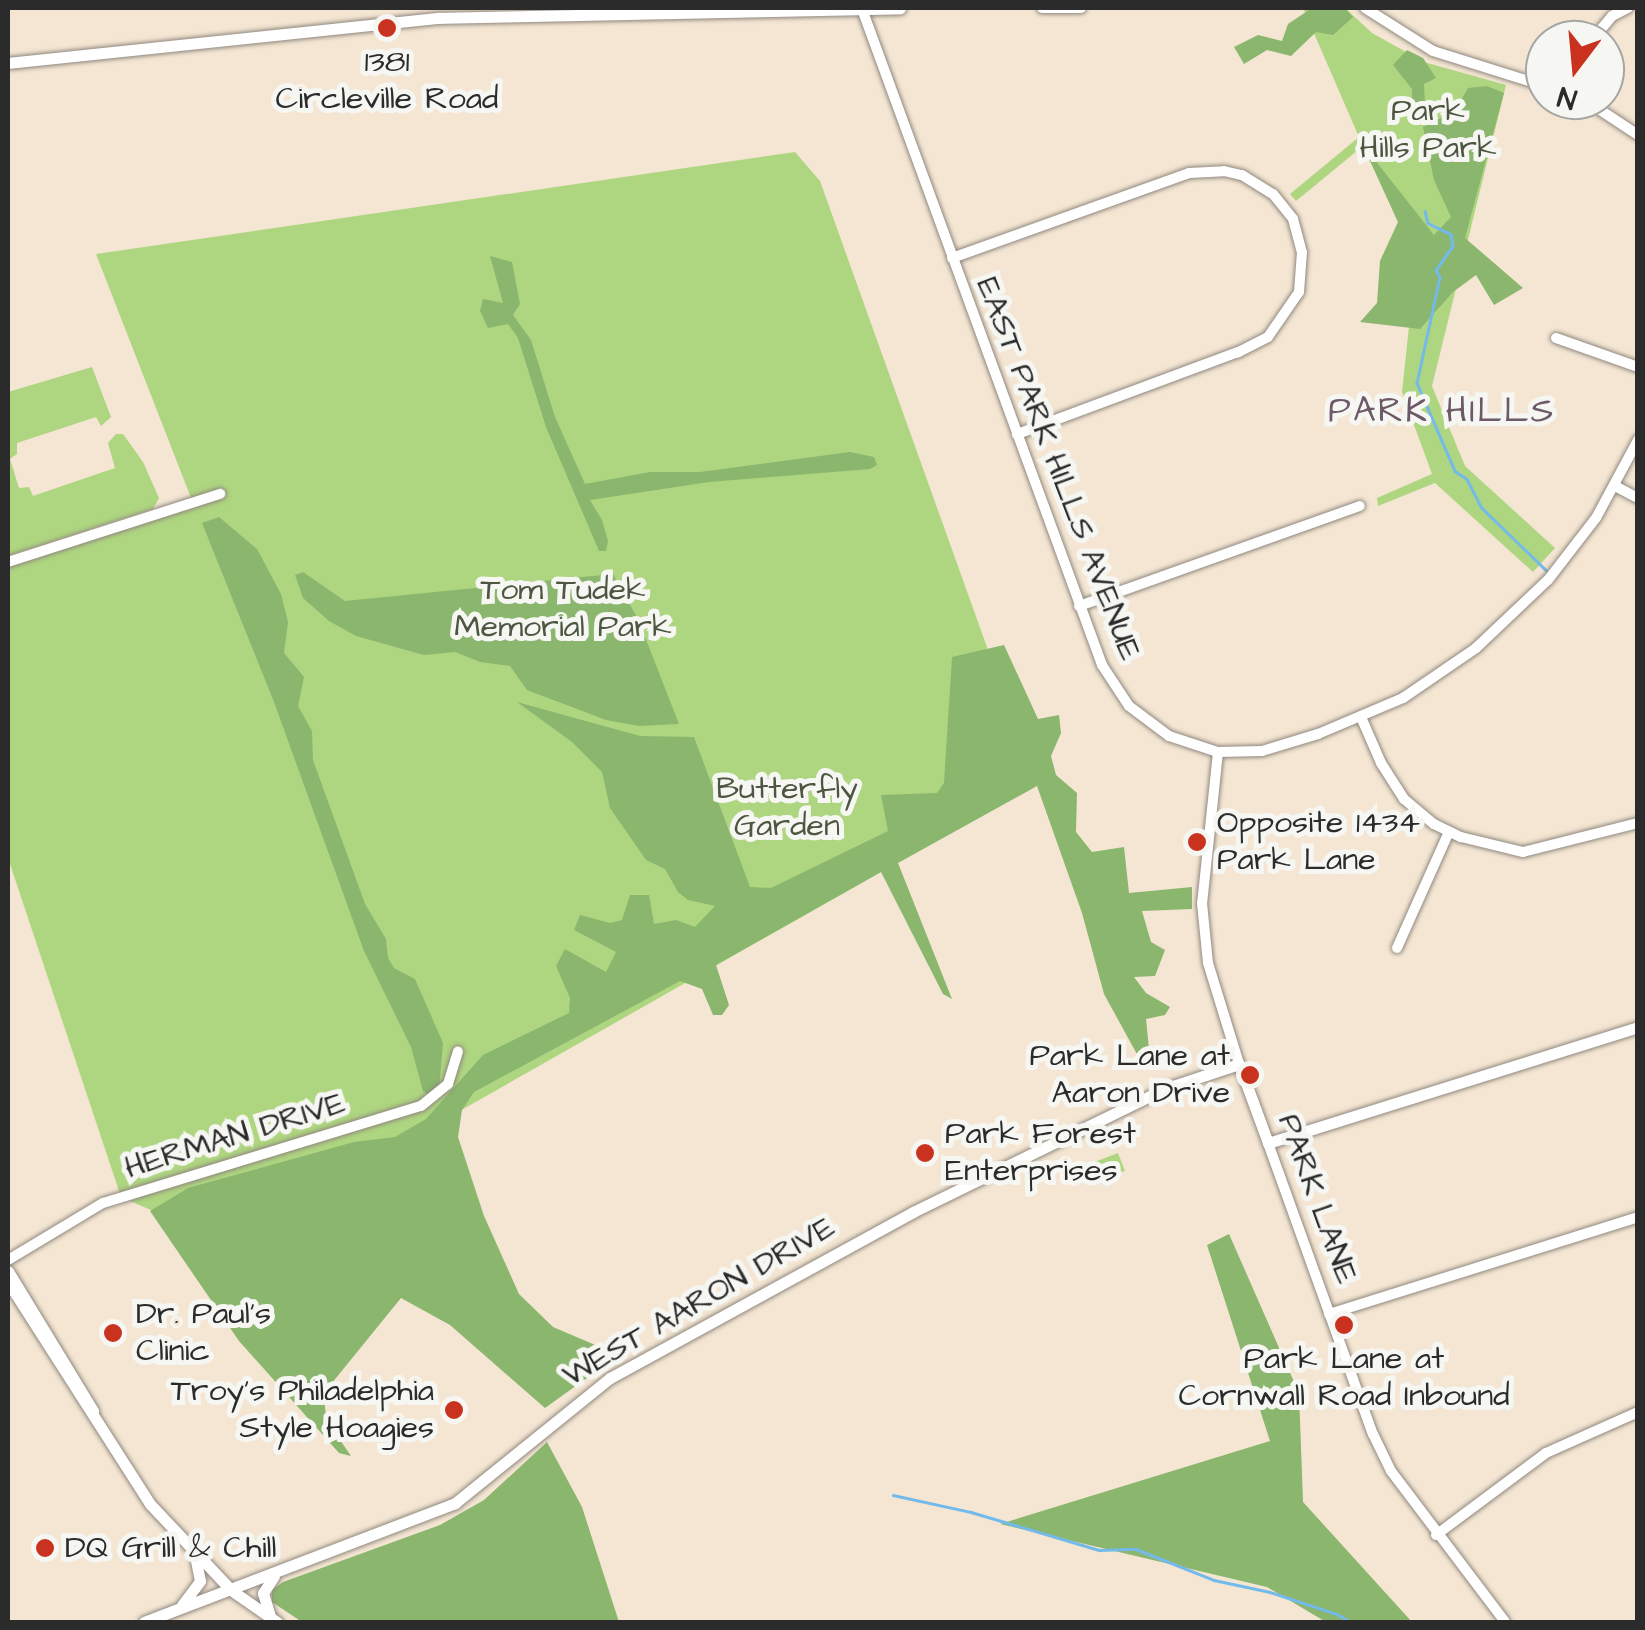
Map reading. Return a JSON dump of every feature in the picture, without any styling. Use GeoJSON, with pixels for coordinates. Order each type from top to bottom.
{"type":"FeatureCollection","features":[{"type":"Feature","properties":{"kind":"street"},"geometry":{"type":"LineString","coordinates":[[8,63],[439,18],[757,8],[900,8]]}},
{"type":"Feature","properties":{"kind":"street"},"geometry":{"type":"LineString","coordinates":[[1042,8],[1081,8]]}},
{"type":"Feature","properties":{"kind":"street"},"geometry":{"type":"LineString","coordinates":[[1365,8],[1398,33],[1433,50],[1525,80]]}},
{"type":"Feature","properties":{"kind":"street","name":"EAST PARK HILLS AVENUE"},"geometry":{"type":"LineString","coordinates":[[862,9],[1102,665],[1129,706],[1169,736],[1218,752],[1272,748],[1403,698],[1458,662],[1548,580],[1616,486],[1638,440]]}},
{"type":"Feature","properties":{"kind":"street"},"geometry":{"type":"LineString","coordinates":[[1615,120],[1638,135]]}},
{"type":"Feature","properties":{"kind":"street"},"geometry":{"type":"LineString","coordinates":[[952,258],[1190,173],[1242,175],[1273,194],[1293,218],[1298,237],[1299,292],[1268,337],[1238,352],[1017,434]]}},
{"type":"Feature","properties":{"kind":"street"},"geometry":{"type":"LineString","coordinates":[[1556,338],[1638,367]]}},
{"type":"Feature","properties":{"kind":"street"},"geometry":{"type":"LineString","coordinates":[[1616,486],[1638,498]]}},
{"type":"Feature","properties":{"kind":"street"},"geometry":{"type":"LineString","coordinates":[[8,562],[220,494]]}},
{"type":"Feature","properties":{"kind":"street"},"geometry":{"type":"LineString","coordinates":[[1079,606],[1360,506]]}},
{"type":"Feature","properties":{"kind":"street"},"geometry":{"type":"LineString","coordinates":[[1361,717],[1381,763],[1404,799],[1448,832],[1493,848],[1524,852],[1638,823]]}},
{"type":"Feature","properties":{"kind":"street","name":"PARK LANE"},"geometry":{"type":"LineString","coordinates":[[1218,752],[1202,903],[1208,963],[1238,1064],[1391,1471],[1436,1536],[1505,1622]]}},
{"type":"Feature","properties":{"kind":"street"},"geometry":{"type":"LineString","coordinates":[[1397,948],[1448,832]]}},
{"type":"Feature","properties":{"kind":"street"},"geometry":{"type":"LineString","coordinates":[[1268,1142],[1638,1028]]}},
{"type":"Feature","properties":{"kind":"street","name":"HERMAN DRIVE"},"geometry":{"type":"LineString","coordinates":[[8,1260],[103,1203],[422,1106],[448,1084],[458,1050]]}},
{"type":"Feature","properties":{"kind":"street","name":"WEST AARON DRIVE"},"geometry":{"type":"LineString","coordinates":[[144,1622],[454,1503],[610,1378],[913,1212],[1098,1117],[1164,1088],[1238,1064]]}},
{"type":"Feature","properties":{"kind":"street"},"geometry":{"type":"LineString","coordinates":[[1329,1314],[1638,1217]]}},
{"type":"Feature","properties":{"kind":"street"},"geometry":{"type":"LineString","coordinates":[[8,1271],[82,1386],[101,1428]]}},
{"type":"Feature","properties":{"kind":"street"},"geometry":{"type":"LineString","coordinates":[[8,1282],[150,1504],[231,1590],[275,1621]]}},
{"type":"Feature","properties":{"kind":"street"},"geometry":{"type":"LineString","coordinates":[[1436,1536],[1546,1453],[1638,1412]]}},
{"type":"Feature","properties":{"kind":"street"},"geometry":{"type":"LineString","coordinates":[[174,1611],[200,1581],[192,1552]]}},
{"type":"Feature","properties":{"kind":"street"},"geometry":{"type":"LineString","coordinates":[[275,1621],[263,1606],[263,1593],[278,1572]]}},
{"type":"Feature","properties":{"kind":"green space","name":"Park Hills Park"},"geometry":{"type":"Polygon","coordinates":[[[1303,8],[1345,8],[1372,33],[1424,62],[1506,85],[1432,386],[1465,466],[1555,548],[1533,572],[1435,483],[1378,506],[1377,498],[1432,474],[1402,392],[1416,261],[1363,146],[1296,201],[1290,194],[1359,137],[1303,8]]]}},
{"type":"Feature","properties":{"kind":"green space"},"geometry":{"type":"Polygon","coordinates":[[[1312,8],[1345,8],[1353,17],[1333,35],[1316,32],[1291,56],[1267,50],[1244,64],[1234,47],[1258,35],[1282,41],[1288,24],[1312,8]]]}},
{"type":"Feature","properties":{"kind":"green space"},"geometry":{"type":"Polygon","coordinates":[[[1407,50],[1423,58],[1436,78],[1424,84],[1425,105],[1412,106],[1412,89],[1393,65],[1407,50]]]}},
{"type":"Feature","properties":{"kind":"green space"},"geometry":{"type":"Polygon","coordinates":[[[1487,86],[1504,93],[1465,238],[1523,288],[1494,305],[1476,275],[1453,292],[1420,329],[1360,322],[1377,303],[1380,261],[1398,222],[1363,145],[1434,235],[1451,217],[1434,180],[1423,127],[1455,111],[1468,88],[1487,86]]]}},
{"type":"Feature","properties":{"kind":"green space","name":"Tom Tudek Memorial Park"},"geometry":{"type":"Polygon","coordinates":[[[795,152],[820,181],[1036,784],[435,1125],[167,1217],[121,1197],[8,858],[8,562],[193,503],[96,254],[795,152]]]}},
{"type":"Feature","properties":{"kind":"green space"},"geometry":{"type":"Polygon","coordinates":[[[490,256],[512,262],[520,304],[513,315],[531,340],[555,417],[585,484],[650,472],[700,472],[850,452],[874,457],[877,465],[870,469],[709,482],[590,500],[608,541],[606,551],[599,551],[546,427],[518,338],[508,324],[488,328],[480,311],[483,299],[503,303],[490,256]]]}},
{"type":"Feature","properties":{"kind":"green space"},"geometry":{"type":"Polygon","coordinates":[[[92,367],[111,417],[101,426],[96,417],[17,443],[17,454],[10,459],[19,488],[29,487],[33,496],[115,468],[108,443],[116,434],[123,434],[143,462],[159,498],[153,509],[8,556],[8,392],[92,367]]]}},
{"type":"Feature","properties":{"kind":"green space"},"geometry":{"type":"Polygon","coordinates":[[[219,517],[257,549],[281,594],[288,622],[284,653],[304,677],[298,706],[312,731],[313,760],[365,904],[386,939],[388,958],[394,968],[415,979],[443,1043],[439,1089],[431,1096],[423,1091],[411,1047],[364,951],[274,702],[202,523],[219,517]]]}},
{"type":"Feature","properties":{"kind":"green space"},"geometry":{"type":"Polygon","coordinates":[[[303,572],[345,601],[613,574],[638,619],[679,724],[639,726],[606,720],[527,690],[510,666],[480,662],[455,652],[424,655],[356,636],[329,621],[303,598],[295,575],[303,572]]]}},
{"type":"Feature","properties":{"kind":"green space"},"geometry":{"type":"Polygon","coordinates":[[[1004,645],[1038,719],[1059,715],[1061,733],[1051,756],[1056,775],[1077,793],[1076,832],[1092,852],[1124,847],[1129,893],[1192,887],[1192,909],[1142,911],[1151,942],[1165,950],[1155,976],[1134,977],[1146,993],[1170,1007],[1165,1015],[1146,1019],[1149,1049],[1138,1056],[1104,994],[1082,913],[1037,786],[898,863],[952,999],[943,994],[881,872],[716,965],[729,1005],[722,1015],[713,1015],[702,989],[680,981],[474,1092],[462,1110],[458,1137],[484,1216],[519,1294],[553,1327],[607,1350],[612,1360],[545,1408],[450,1325],[401,1298],[323,1394],[327,1421],[351,1456],[339,1453],[239,1341],[150,1211],[188,1188],[354,1142],[395,1137],[426,1119],[483,1055],[569,1013],[570,998],[556,966],[565,949],[606,972],[616,952],[574,930],[580,915],[610,923],[622,920],[630,895],[649,895],[654,924],[676,920],[695,927],[715,906],[688,900],[678,892],[665,869],[646,860],[610,808],[602,772],[572,742],[517,702],[640,736],[694,737],[750,887],[771,888],[888,831],[881,795],[937,793],[944,783],[952,657],[1004,645]]]}},
{"type":"Feature","properties":{"kind":"green space"},"geometry":{"type":"Polygon","coordinates":[[[1118,1153],[1125,1171],[1091,1184],[1084,1166],[1118,1153]]]}},
{"type":"Feature","properties":{"kind":"green space"},"geometry":{"type":"Polygon","coordinates":[[[1229,1234],[1299,1393],[1303,1502],[1412,1622],[1326,1622],[1267,1587],[1000,1524],[1270,1441],[1207,1245],[1229,1234]]]}},
{"type":"Feature","properties":{"kind":"green space"},"geometry":{"type":"Polygon","coordinates":[[[547,1442],[582,1507],[619,1622],[302,1622],[272,1602],[272,1590],[283,1582],[440,1525],[484,1500],[547,1442]]]}},
{"type":"Feature","properties":{"kind":"waterway"},"geometry":{"type":"LineString","coordinates":[[1425,211],[1428,223],[1451,234],[1453,246],[1436,270],[1440,277],[1417,383],[1455,471],[1467,479],[1481,507],[1546,570]]}},
{"type":"Feature","properties":{"kind":"waterway"},"geometry":{"type":"LineString","coordinates":[[893,1495],[971,1512],[1099,1550],[1136,1549],[1214,1580],[1270,1592],[1351,1622]]}},
{"type":"Feature","properties":{"kind":"place","name":"1381 Circleville Road"},"geometry":{"type":"Point","coordinates":[387,28]}},
{"type":"Feature","properties":{"kind":"place","name":"Opposite 1434 Park Lane"},"geometry":{"type":"Point","coordinates":[1197,842]}},
{"type":"Feature","properties":{"kind":"place","name":"Park Lane at Aaron Drive"},"geometry":{"type":"Point","coordinates":[1250,1075]}},
{"type":"Feature","properties":{"kind":"place","name":"Park Forest Enterprises"},"geometry":{"type":"Point","coordinates":[925,1153]}},
{"type":"Feature","properties":{"kind":"place","name":"Park Lane at Cornwall Road Inbound"},"geometry":{"type":"Point","coordinates":[1344,1325]}},
{"type":"Feature","properties":{"kind":"place","name":"Dr. Paul's Clinic"},"geometry":{"type":"Point","coordinates":[113,1333]}},
{"type":"Feature","properties":{"kind":"place","name":"Troy's Philadelphia Style Hoagies"},"geometry":{"type":"Point","coordinates":[454,1410]}},
{"type":"Feature","properties":{"kind":"place","name":"DQ Grill & Chill"},"geometry":{"type":"Point","coordinates":[45,1548]}},
{"type":"Feature","properties":{"kind":"district","name":"PARK HILLS"},"geometry":{"type":"Point","coordinates":[1442,411]}},
{"type":"Feature","properties":{"kind":"park label","name":"Butterfly Garden"},"geometry":{"type":"Point","coordinates":[787,808]}}]}
